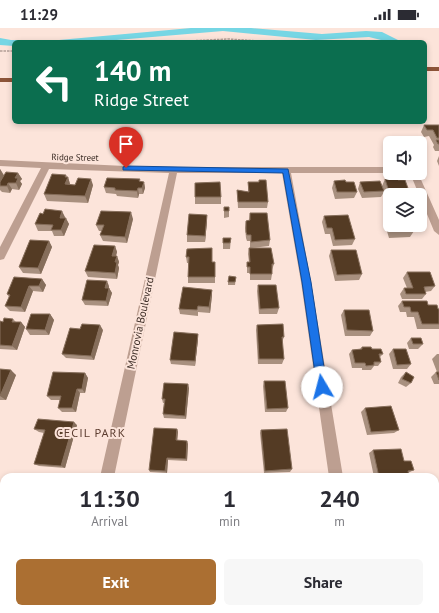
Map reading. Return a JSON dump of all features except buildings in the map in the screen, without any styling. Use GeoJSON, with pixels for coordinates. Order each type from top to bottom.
{"type":"FeatureCollection","features":[{"type":"Feature","properties":{"kind":"highway"},"geometry":{"type":"LineString","coordinates":[[427,69],[439,69]]}},
{"type":"Feature","properties":{"kind":"highway"},"geometry":{"type":"LineString","coordinates":[[0,74],[12,75]]}},
{"type":"Feature","properties":{"kind":"highway"},"geometry":{"type":"LineString","coordinates":[[427,74],[439,74]]}},
{"type":"Feature","properties":{"kind":"highway"},"geometry":{"type":"LineString","coordinates":[[0,80],[12,80]]}},
{"type":"Feature","properties":{"kind":"street","name":"Ridge Street"},"geometry":{"type":"LineString","coordinates":[[0,163],[46,167],[383,170]]}},
{"type":"Feature","properties":{"kind":"street"},"geometry":{"type":"LineString","coordinates":[[0,256],[46,167]]}},
{"type":"Feature","properties":{"kind":"street","name":"Monrovia Boulevard"},"geometry":{"type":"LineString","coordinates":[[108,473],[174,169]]}},
{"type":"Feature","properties":{"kind":"street"},"geometry":{"type":"LineString","coordinates":[[286,170],[306,282],[335,473]]}},
{"type":"Feature","properties":{"kind":"street"},"geometry":{"type":"LineString","coordinates":[[418,180],[439,231]]}},
{"type":"Feature","properties":{"kind":"street"},"geometry":{"type":"LineString","coordinates":[[331,613],[439,613]]}},
{"type":"Feature","properties":{"kind":"path"},"geometry":{"type":"LineString","coordinates":[[208,40],[244,40]]}},
{"type":"Feature","properties":{"kind":"path"},"geometry":{"type":"LineString","coordinates":[[0,50],[12,51]]}},
{"type":"Feature","properties":{"kind":"water"},"geometry":{"type":"Polygon","coordinates":[[[191,28],[251,28],[322,34],[366,31],[382,32],[398,40],[381,40],[369,37],[316,40],[223,31],[117,40],[59,40],[191,28]]]}},
{"type":"Feature","properties":{"kind":"water"},"geometry":{"type":"Polygon","coordinates":[[[0,38],[11,40],[12,46],[0,45],[0,38]]]}},
{"type":"Feature","properties":{"kind":"district","name":"CECIL PARK"},"geometry":{"type":"Point","coordinates":[91,432]}},
{"type":"Feature","properties":{"kind":"route"},"geometry":{"type":"LineString","coordinates":[[126,168],[286,170],[306,282],[322,387]]}}]}
